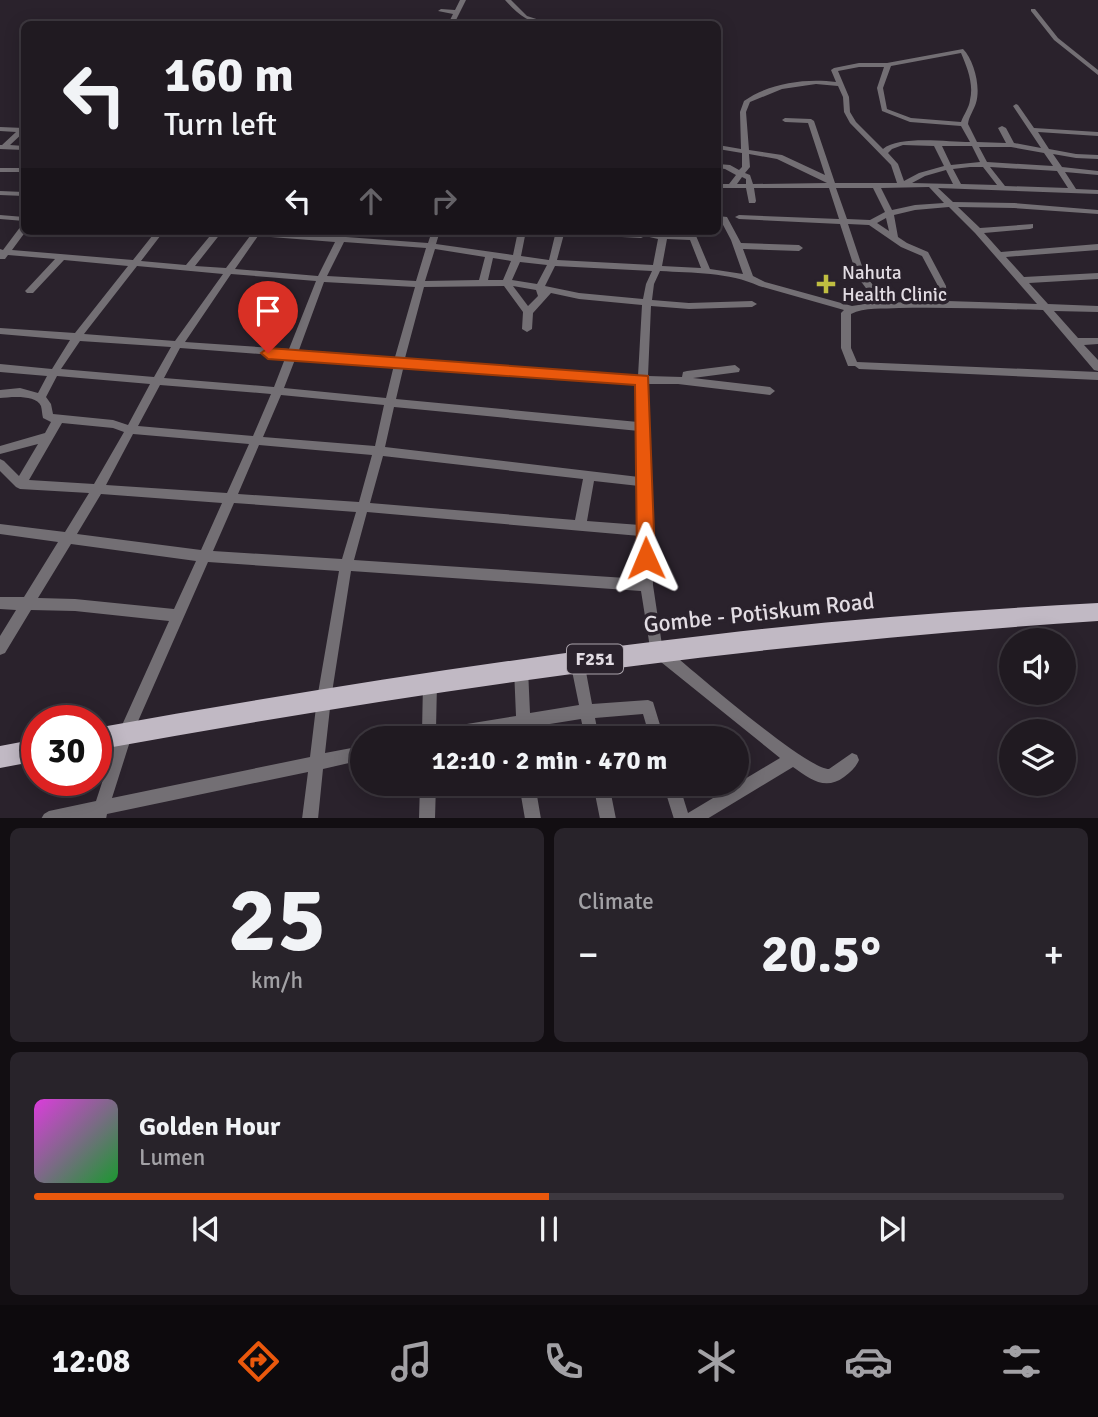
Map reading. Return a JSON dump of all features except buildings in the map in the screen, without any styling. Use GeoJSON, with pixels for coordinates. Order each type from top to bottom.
{"type":"FeatureCollection","features":[{"type":"Feature","properties":{"kind":"main road","name":"Gombe - Potiskum Road"},"geometry":{"type":"LineString","coordinates":[[112,736],[324,699],[656,649],[945,620],[1098,612]]}},
{"type":"Feature","properties":{"kind":"main road"},"geometry":{"type":"LineString","coordinates":[[0,757],[21,753]]}},
{"type":"Feature","properties":{"kind":"street"},"geometry":{"type":"LineString","coordinates":[[452,21],[463,0]]}},
{"type":"Feature","properties":{"kind":"street"},"geometry":{"type":"LineString","coordinates":[[508,0],[530,21]]}},
{"type":"Feature","properties":{"kind":"street"},"geometry":{"type":"LineString","coordinates":[[1034,10],[1056,39],[1098,73]]}},
{"type":"Feature","properties":{"kind":"street"},"geometry":{"type":"LineString","coordinates":[[441,11],[455,12]]}},
{"type":"Feature","properties":{"kind":"street"},"geometry":{"type":"LineString","coordinates":[[902,185],[894,164],[853,123],[834,70],[888,65],[963,51],[974,85],[972,107],[964,124],[985,164],[1003,188]]}},
{"type":"Feature","properties":{"kind":"street"},"geometry":{"type":"LineString","coordinates":[[888,65],[880,89],[884,110],[910,120],[964,124]]}},
{"type":"Feature","properties":{"kind":"street"},"geometry":{"type":"LineString","coordinates":[[752,201],[746,179],[743,112],[747,101],[765,91],[795,84],[840,84]]}},
{"type":"Feature","properties":{"kind":"street"},"geometry":{"type":"LineString","coordinates":[[1016,106],[1074,191]]}},
{"type":"Feature","properties":{"kind":"street"},"geometry":{"type":"LineString","coordinates":[[785,120],[811,121],[861,276],[876,292],[878,299],[874,306]]}},
{"type":"Feature","properties":{"kind":"street"},"geometry":{"type":"LineString","coordinates":[[1002,128],[1012,145]]}},
{"type":"Feature","properties":{"kind":"street"},"geometry":{"type":"LineString","coordinates":[[0,129],[21,130]]}},
{"type":"Feature","properties":{"kind":"street"},"geometry":{"type":"LineString","coordinates":[[1034,130],[1098,134]]}},
{"type":"Feature","properties":{"kind":"street"},"geometry":{"type":"LineString","coordinates":[[2,147],[21,131]]}},
{"type":"Feature","properties":{"kind":"street"},"geometry":{"type":"LineString","coordinates":[[884,154],[889,146],[903,143],[975,144],[1012,145],[1098,157]]}},
{"type":"Feature","properties":{"kind":"street"},"geometry":{"type":"LineString","coordinates":[[937,144],[958,186]]}},
{"type":"Feature","properties":{"kind":"street"},"geometry":{"type":"LineString","coordinates":[[721,146],[779,157],[832,183]]}},
{"type":"Feature","properties":{"kind":"street"},"geometry":{"type":"LineString","coordinates":[[2,147],[21,148]]}},
{"type":"Feature","properties":{"kind":"street"},"geometry":{"type":"LineString","coordinates":[[902,185],[918,173],[948,165],[985,164],[1098,173]]}},
{"type":"Feature","properties":{"kind":"street"},"geometry":{"type":"LineString","coordinates":[[721,166],[763,185],[931,184],[1098,192]]}},
{"type":"Feature","properties":{"kind":"street"},"geometry":{"type":"LineString","coordinates":[[0,170],[21,170]]}},
{"type":"Feature","properties":{"kind":"street"},"geometry":{"type":"LineString","coordinates":[[721,186],[732,186],[746,179]]}},
{"type":"Feature","properties":{"kind":"street"},"geometry":{"type":"LineString","coordinates":[[732,186],[746,179]]}},
{"type":"Feature","properties":{"kind":"street"},"geometry":{"type":"LineString","coordinates":[[931,184],[1023,280],[1098,367]]}},
{"type":"Feature","properties":{"kind":"street"},"geometry":{"type":"LineString","coordinates":[[876,185],[890,215],[894,237]]}},
{"type":"Feature","properties":{"kind":"street"},"geometry":{"type":"LineString","coordinates":[[1020,188],[1028,207]]}},
{"type":"Feature","properties":{"kind":"street"},"geometry":{"type":"LineString","coordinates":[[0,193],[21,194]]}},
{"type":"Feature","properties":{"kind":"street"},"geometry":{"type":"LineString","coordinates":[[871,223],[877,218],[910,207],[953,204],[1098,212]]}},
{"type":"Feature","properties":{"kind":"street"},"geometry":{"type":"LineString","coordinates":[[721,216],[739,246],[749,278]]}},
{"type":"Feature","properties":{"kind":"street"},"geometry":{"type":"LineString","coordinates":[[0,217],[21,219]]}},
{"type":"Feature","properties":{"kind":"street"},"geometry":{"type":"LineString","coordinates":[[739,217],[871,223],[904,246],[925,254],[942,286],[943,304]]}},
{"type":"Feature","properties":{"kind":"street"},"geometry":{"type":"LineString","coordinates":[[978,231],[1030,226]]}},
{"type":"Feature","properties":{"kind":"street"},"geometry":{"type":"LineString","coordinates":[[2,255],[21,232]]}},
{"type":"Feature","properties":{"kind":"street"},"geometry":{"type":"LineString","coordinates":[[41,398],[53,372],[107,297],[157,235]]}},
{"type":"Feature","properties":{"kind":"street"},"geometry":{"type":"LineString","coordinates":[[188,268],[217,235]]}},
{"type":"Feature","properties":{"kind":"street"},"geometry":{"type":"LineString","coordinates":[[0,648],[97,490],[177,345],[254,235]]}},
{"type":"Feature","properties":{"kind":"street"},"geometry":{"type":"LineString","coordinates":[[284,235],[430,246],[516,260],[707,271],[749,278],[852,309],[943,304],[1098,309]]}},
{"type":"Feature","properties":{"kind":"street"},"geometry":{"type":"LineString","coordinates":[[100,812],[125,734],[278,391],[321,279],[343,235]]}},
{"type":"Feature","properties":{"kind":"street"},"geometry":{"type":"LineString","coordinates":[[310,818],[324,699],[346,566],[379,451],[434,235]]}},
{"type":"Feature","properties":{"kind":"street"},"geometry":{"type":"LineString","coordinates":[[506,283],[516,260],[521,235]]}},
{"type":"Feature","properties":{"kind":"street"},"geometry":{"type":"LineString","coordinates":[[527,329],[528,312],[544,290],[561,235]]}},
{"type":"Feature","properties":{"kind":"street"},"geometry":{"type":"LineString","coordinates":[[629,235],[692,235],[707,271]]}},
{"type":"Feature","properties":{"kind":"street"},"geometry":{"type":"LineString","coordinates":[[654,235],[663,237]]}},
{"type":"Feature","properties":{"kind":"street"},"geometry":{"type":"LineString","coordinates":[[663,237],[647,303],[643,380],[647,585],[656,649],[793,760],[821,778],[833,776],[852,760]]}},
{"type":"Feature","properties":{"kind":"street"},"geometry":{"type":"LineString","coordinates":[[739,246],[799,248]]}},
{"type":"Feature","properties":{"kind":"street"},"geometry":{"type":"LineString","coordinates":[[1000,255],[1098,247]]}},
{"type":"Feature","properties":{"kind":"street"},"geometry":{"type":"LineString","coordinates":[[483,283],[490,254]]}},
{"type":"Feature","properties":{"kind":"street"},"geometry":{"type":"LineString","coordinates":[[2,255],[321,279],[420,284],[506,283],[579,296],[689,306],[752,304]]}},
{"type":"Feature","properties":{"kind":"street"},"geometry":{"type":"LineString","coordinates":[[30,291],[62,258]]}},
{"type":"Feature","properties":{"kind":"street"},"geometry":{"type":"LineString","coordinates":[[1023,280],[1098,276]]}},
{"type":"Feature","properties":{"kind":"street"},"geometry":{"type":"LineString","coordinates":[[506,283],[528,312]]}},
{"type":"Feature","properties":{"kind":"street"},"geometry":{"type":"LineString","coordinates":[[852,309],[846,313],[846,348],[855,364],[1098,376]]}},
{"type":"Feature","properties":{"kind":"street"},"geometry":{"type":"LineString","coordinates":[[0,331],[291,355],[686,381],[770,391]]}},
{"type":"Feature","properties":{"kind":"street"},"geometry":{"type":"LineString","coordinates":[[1077,342],[1098,341]]}},
{"type":"Feature","properties":{"kind":"street"},"geometry":{"type":"LineString","coordinates":[[0,368],[278,391],[643,427]]}},
{"type":"Feature","properties":{"kind":"street"},"geometry":{"type":"LineString","coordinates":[[686,381],[687,375],[735,369]]}},
{"type":"Feature","properties":{"kind":"street"},"geometry":{"type":"LineString","coordinates":[[0,394],[20,392],[41,398],[46,404],[47,415],[59,419],[113,424],[131,430],[379,451],[645,482]]}},
{"type":"Feature","properties":{"kind":"street"},"geometry":{"type":"LineString","coordinates":[[20,484],[59,419]]}},
{"type":"Feature","properties":{"kind":"street"},"geometry":{"type":"LineString","coordinates":[[0,450],[50,436]]}},
{"type":"Feature","properties":{"kind":"street"},"geometry":{"type":"LineString","coordinates":[[0,464],[5,478],[20,484],[363,507],[645,531]]}},
{"type":"Feature","properties":{"kind":"street"},"geometry":{"type":"LineString","coordinates":[[580,525],[589,475]]}},
{"type":"Feature","properties":{"kind":"street"},"geometry":{"type":"LineString","coordinates":[[0,530],[204,556],[647,585]]}},
{"type":"Feature","properties":{"kind":"street"},"geometry":{"type":"LineString","coordinates":[[0,603],[75,605],[178,616]]}},
{"type":"Feature","properties":{"kind":"street"},"geometry":{"type":"LineString","coordinates":[[577,662],[590,726]]}},
{"type":"Feature","properties":{"kind":"street"},"geometry":{"type":"LineString","coordinates":[[522,669],[523,726]]}},
{"type":"Feature","properties":{"kind":"street"},"geometry":{"type":"LineString","coordinates":[[428,726],[430,683]]}},
{"type":"Feature","properties":{"kind":"street"},"geometry":{"type":"LineString","coordinates":[[495,726],[587,710],[648,707],[654,726]]}},
{"type":"Feature","properties":{"kind":"street"},"geometry":{"type":"LineString","coordinates":[[49,818],[100,812],[350,756]]}},
{"type":"Feature","properties":{"kind":"street"},"geometry":{"type":"LineString","coordinates":[[692,818],[793,760]]}},
{"type":"Feature","properties":{"kind":"street"},"geometry":{"type":"LineString","coordinates":[[427,818],[428,796]]}},
{"type":"Feature","properties":{"kind":"street"},"geometry":{"type":"LineString","coordinates":[[529,796],[533,818]]}},
{"type":"Feature","properties":{"kind":"street"},"geometry":{"type":"LineString","coordinates":[[603,796],[608,818]]}},
{"type":"Feature","properties":{"kind":"street"},"geometry":{"type":"LineString","coordinates":[[675,796],[682,818]]}},
{"type":"Feature","properties":{"kind":"place","name":"Nahuta Health Clinic"},"geometry":{"type":"Point","coordinates":[826,284]}},
{"type":"Feature","properties":{"kind":"route"},"geometry":{"type":"LineString","coordinates":[[268,353],[643,380],[646,558]]}}]}
